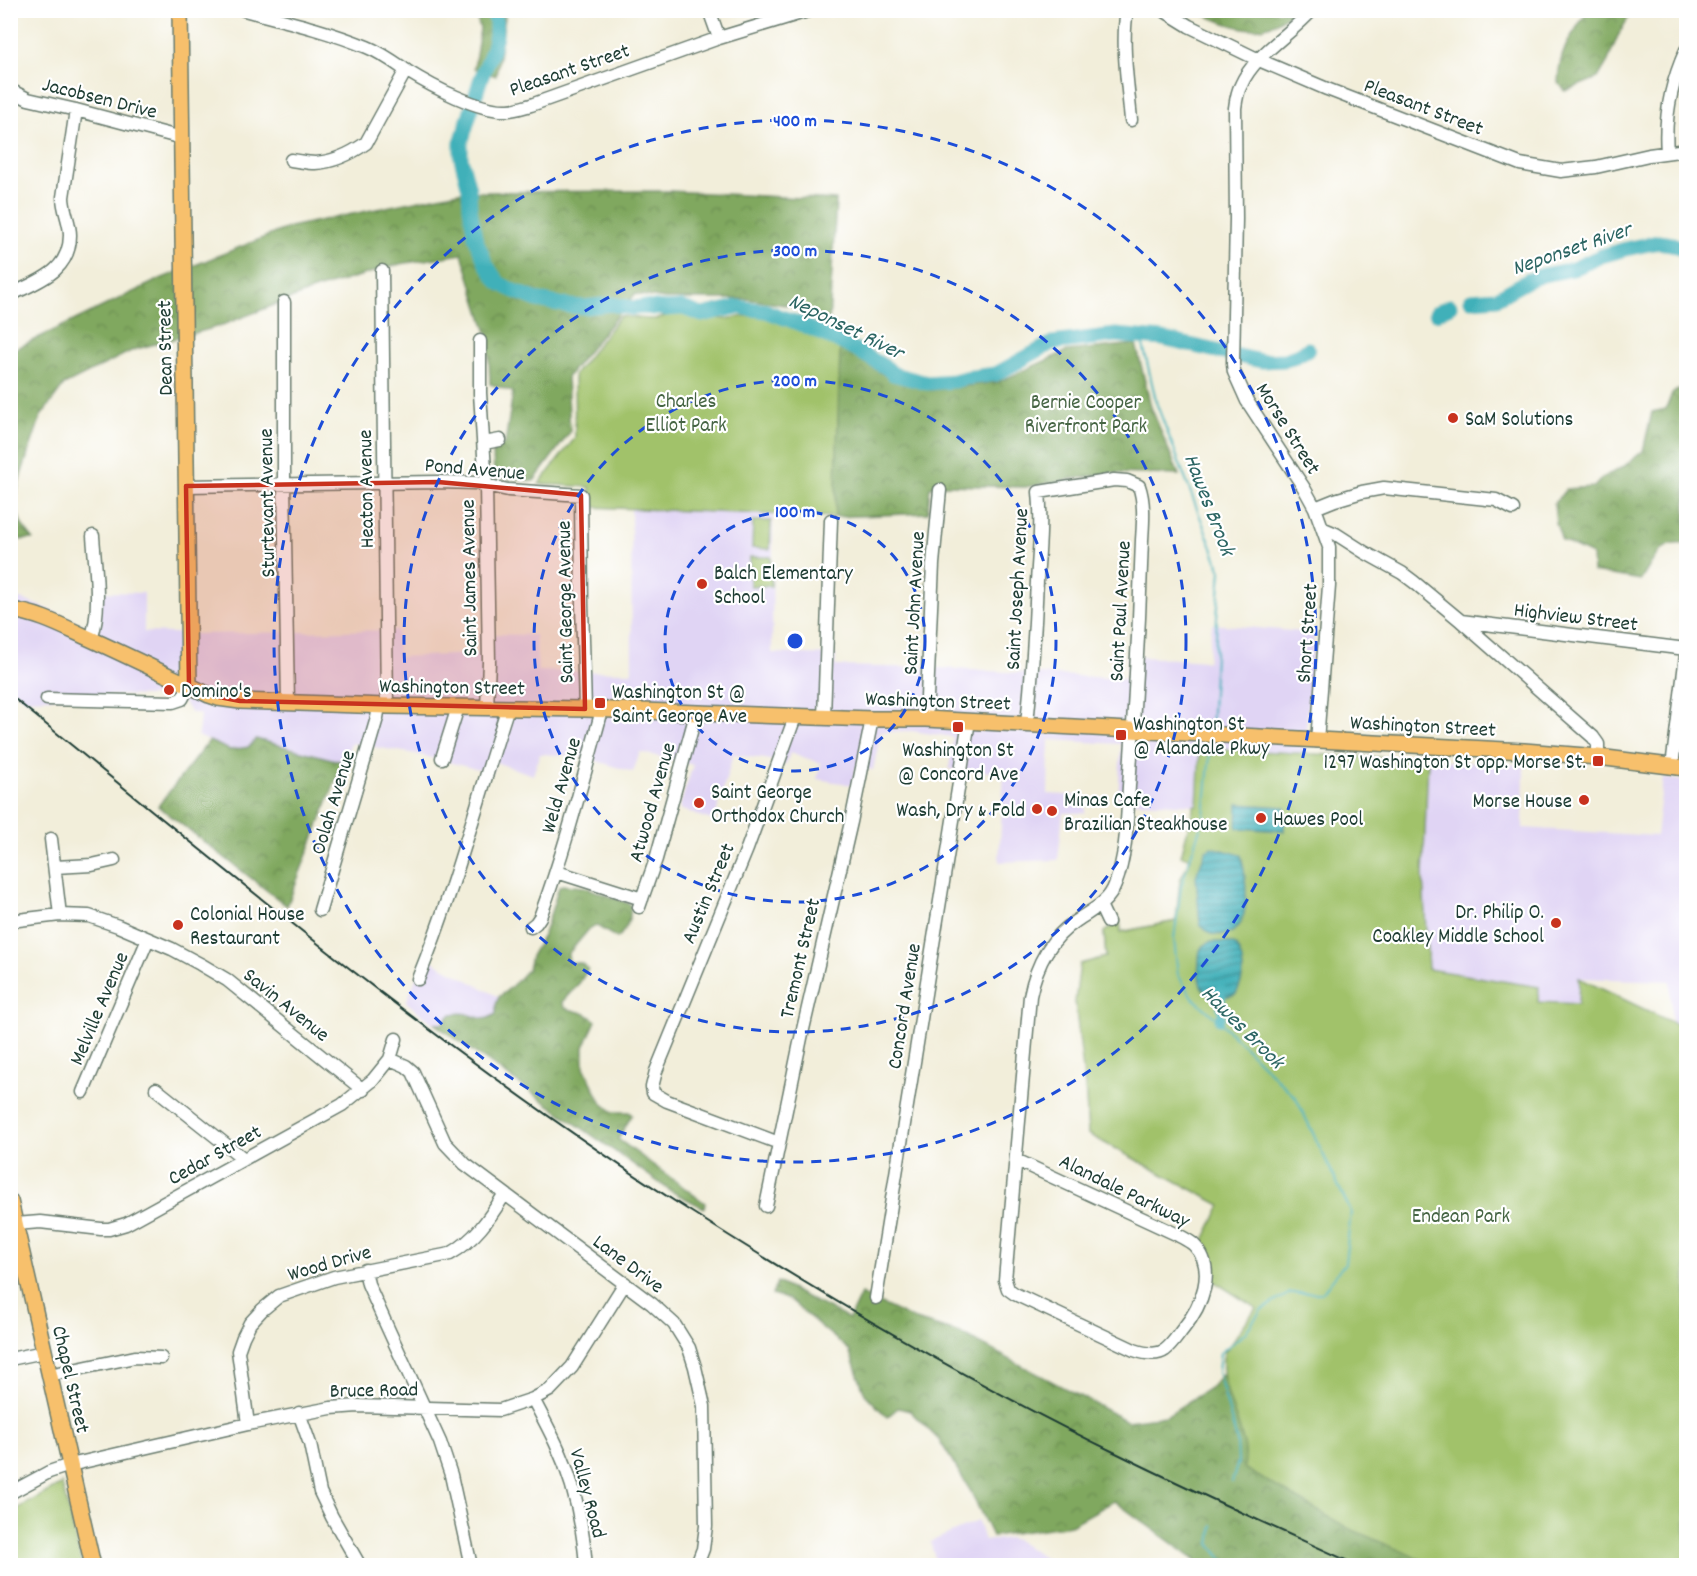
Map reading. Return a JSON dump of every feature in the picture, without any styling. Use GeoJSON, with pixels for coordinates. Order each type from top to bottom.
{"type":"FeatureCollection","features":[{"type":"Feature","properties":{"kind":"main road","name":"Dean Street"},"geometry":{"type":"LineString","coordinates":[[180,10],[189,686]]}},
{"type":"Feature","properties":{"kind":"main road","name":"Washington Street"},"geometry":{"type":"LineString","coordinates":[[10,610],[34,615],[91,639],[208,695],[227,700],[926,719],[1524,751],[1679,767]]}},
{"type":"Feature","properties":{"kind":"main road","name":"Chapel Street"},"geometry":{"type":"LineString","coordinates":[[10,1201],[93,1566]]}},
{"type":"Feature","properties":{"kind":"street","name":"Pleasant Street"},"geometry":{"type":"LineString","coordinates":[[244,10],[293,22],[351,41],[387,57],[445,93],[485,106],[507,110],[531,105],[718,38],[811,10]]}},
{"type":"Feature","properties":{"kind":"street"},"geometry":{"type":"LineString","coordinates":[[709,10],[718,38]]}},
{"type":"Feature","properties":{"kind":"street"},"geometry":{"type":"LineString","coordinates":[[1127,10],[1125,46],[1131,120]]}},
{"type":"Feature","properties":{"kind":"street","name":"Pleasant Street"},"geometry":{"type":"LineString","coordinates":[[1163,10],[1189,26],[1259,60],[1520,164],[1561,171],[1596,167],[1686,150]]}},
{"type":"Feature","properties":{"kind":"street","name":"Morse Street"},"geometry":{"type":"LineString","coordinates":[[1311,10],[1259,60],[1241,84],[1235,108],[1236,219],[1233,364],[1234,372],[1247,401],[1304,488],[1324,529]]}},
{"type":"Feature","properties":{"kind":"street"},"geometry":{"type":"LineString","coordinates":[[1667,152],[1665,133],[1669,99],[1686,50]]}},
{"type":"Feature","properties":{"kind":"street"},"geometry":{"type":"LineString","coordinates":[[291,160],[316,163],[356,150],[366,143],[406,70]]}},
{"type":"Feature","properties":{"kind":"street","name":"Jacobsen Drive"},"geometry":{"type":"LineString","coordinates":[[10,90],[28,99],[182,138]]}},
{"type":"Feature","properties":{"kind":"street"},"geometry":{"type":"LineString","coordinates":[[10,295],[50,275],[66,258],[70,235],[63,197],[76,110]]}},
{"type":"Feature","properties":{"kind":"street","name":"Heaton Avenue"},"geometry":{"type":"LineString","coordinates":[[382,271],[383,706]]}},
{"type":"Feature","properties":{"kind":"street","name":"Sturtevant Avenue"},"geometry":{"type":"LineString","coordinates":[[284,302],[284,483],[288,703]]}},
{"type":"Feature","properties":{"kind":"street","name":"Saint James Avenue"},"geometry":{"type":"LineString","coordinates":[[480,341],[480,393],[486,486],[489,662],[487,707]]}},
{"type":"Feature","properties":{"kind":"street"},"geometry":{"type":"LineString","coordinates":[[484,443],[500,440]]}},
{"type":"Feature","properties":{"kind":"street","name":"Saint Paul Avenue"},"geometry":{"type":"LineString","coordinates":[[1039,492],[1114,480],[1127,481],[1139,486],[1142,493],[1141,568],[1133,730]]}},
{"type":"Feature","properties":{"kind":"street","name":"Pond Avenue"},"geometry":{"type":"LineString","coordinates":[[186,486],[284,483],[476,483],[508,490],[581,495]]}},
{"type":"Feature","properties":{"kind":"street"},"geometry":{"type":"LineString","coordinates":[[1315,508],[1362,492],[1384,488],[1496,500],[1513,509]]}},
{"type":"Feature","properties":{"kind":"street","name":"Saint John Avenue"},"geometry":{"type":"LineString","coordinates":[[926,719],[933,564],[940,490]]}},
{"type":"Feature","properties":{"kind":"street","name":"Saint Joseph Avenue"},"geometry":{"type":"LineString","coordinates":[[1027,724],[1038,566],[1039,492]]}},
{"type":"Feature","properties":{"kind":"street","name":"Saint George Avenue"},"geometry":{"type":"LineString","coordinates":[[581,495],[585,709]]}},
{"type":"Feature","properties":{"kind":"street"},"geometry":{"type":"LineString","coordinates":[[824,717],[831,520]]}},
{"type":"Feature","properties":{"kind":"street"},"geometry":{"type":"LineString","coordinates":[[1324,529],[1402,573],[1461,621],[1593,737],[1598,744],[1598,757]]}},
{"type":"Feature","properties":{"kind":"street","name":"Short Street"},"geometry":{"type":"LineString","coordinates":[[1317,741],[1330,575],[1329,547],[1324,529]]}},
{"type":"Feature","properties":{"kind":"street"},"geometry":{"type":"LineString","coordinates":[[91,639],[97,613],[93,536]]}},
{"type":"Feature","properties":{"kind":"street","name":"Highview Street"},"geometry":{"type":"LineString","coordinates":[[1461,621],[1686,650]]}},
{"type":"Feature","properties":{"kind":"street"},"geometry":{"type":"LineString","coordinates":[[1679,767],[1686,655]]}},
{"type":"Feature","properties":{"kind":"street"},"geometry":{"type":"LineString","coordinates":[[47,699],[173,702],[182,699],[189,686]]}},
{"type":"Feature","properties":{"kind":"street","name":"Oolah Avenue"},"geometry":{"type":"LineString","coordinates":[[320,910],[377,718],[383,706]]}},
{"type":"Feature","properties":{"kind":"street"},"geometry":{"type":"LineString","coordinates":[[442,758],[458,707]]}},
{"type":"Feature","properties":{"kind":"street"},"geometry":{"type":"LineString","coordinates":[[418,979],[464,850],[508,707]]}},
{"type":"Feature","properties":{"kind":"street","name":"Weld Avenue"},"geometry":{"type":"LineString","coordinates":[[531,927],[540,917],[557,872],[602,710]]}},
{"type":"Feature","properties":{"kind":"street","name":"Atwood Avenue"},"geometry":{"type":"LineString","coordinates":[[557,872],[641,903],[656,860],[696,714]]}},
{"type":"Feature","properties":{"kind":"street","name":"Austin Street"},"geometry":{"type":"LineString","coordinates":[[779,1143],[667,1101],[653,1093],[653,1083],[747,849],[795,717]]}},
{"type":"Feature","properties":{"kind":"street","name":"Tremont Street"},"geometry":{"type":"LineString","coordinates":[[766,1206],[872,719]]}},
{"type":"Feature","properties":{"kind":"street","name":"Concord Avenue"},"geometry":{"type":"LineString","coordinates":[[876,1298],[969,721]]}},
{"type":"Feature","properties":{"kind":"street","name":"Alandale Parkway"},"geometry":{"type":"LineString","coordinates":[[1016,1160],[1178,1235],[1194,1245],[1204,1266],[1205,1287],[1191,1319],[1166,1350],[1149,1353],[1134,1350],[1015,1294],[1008,1289],[1005,1280],[1030,996],[1034,977],[1048,947],[1076,920],[1100,905],[1115,886],[1123,857],[1133,730]]}},
{"type":"Feature","properties":{"kind":"street"},"geometry":{"type":"LineString","coordinates":[[51,839],[60,915]]}},
{"type":"Feature","properties":{"kind":"street"},"geometry":{"type":"LineString","coordinates":[[55,867],[92,865],[114,860]]}},
{"type":"Feature","properties":{"kind":"street"},"geometry":{"type":"LineString","coordinates":[[1100,905],[1108,922]]}},
{"type":"Feature","properties":{"kind":"street","name":"Savin Avenue"},"geometry":{"type":"LineString","coordinates":[[10,921],[60,915],[88,916],[148,939],[227,980],[363,1090]]}},
{"type":"Feature","properties":{"kind":"street","name":"Melville Avenue"},"geometry":{"type":"LineString","coordinates":[[83,1092],[148,939]]}},
{"type":"Feature","properties":{"kind":"street","name":"Cedar Street"},"geometry":{"type":"LineString","coordinates":[[16,1224],[40,1222],[101,1230],[117,1227],[146,1214],[342,1105],[373,1080],[390,1059],[396,1039]]}},
{"type":"Feature","properties":{"kind":"street","name":"Lane Drive"},"geometry":{"type":"LineString","coordinates":[[390,1059],[406,1065],[413,1072],[445,1143],[465,1164],[625,1283],[675,1324],[689,1348],[704,1406],[706,1526],[703,1549],[694,1566]]}},
{"type":"Feature","properties":{"kind":"street"},"geometry":{"type":"LineString","coordinates":[[156,1089],[244,1159]]}},
{"type":"Feature","properties":{"kind":"street","name":"Wood Drive"},"geometry":{"type":"LineString","coordinates":[[248,1424],[238,1351],[250,1323],[262,1310],[279,1296],[317,1282],[365,1270],[450,1254],[464,1246],[476,1235],[504,1195]]}},
{"type":"Feature","properties":{"kind":"street"},"geometry":{"type":"LineString","coordinates":[[365,1270],[380,1313],[440,1442],[451,1475],[471,1566]]}},
{"type":"Feature","properties":{"kind":"street","name":"Bruce Road"},"geometry":{"type":"LineString","coordinates":[[10,1493],[49,1472],[70,1465],[299,1413],[358,1406],[500,1410],[533,1399],[550,1390],[572,1367],[625,1283]]}},
{"type":"Feature","properties":{"kind":"street"},"geometry":{"type":"LineString","coordinates":[[10,1359],[44,1352]]}},
{"type":"Feature","properties":{"kind":"street"},"geometry":{"type":"LineString","coordinates":[[49,1375],[135,1357],[161,1359]]}},
{"type":"Feature","properties":{"kind":"street","name":"Valley Road"},"geometry":{"type":"LineString","coordinates":[[533,1399],[557,1445],[566,1469],[578,1511],[586,1566]]}},
{"type":"Feature","properties":{"kind":"street"},"geometry":{"type":"LineString","coordinates":[[299,1413],[310,1444],[320,1491],[360,1566]]}},
{"type":"Feature","properties":{"kind":"highlighted area"},"geometry":{"type":"Polygon","coordinates":[[[438,482],[581,495],[585,709],[240,701],[209,695],[189,686],[186,486],[438,482]]]}},
{"type":"Feature","properties":{"kind":"shaded area"},"geometry":{"type":"Polygon","coordinates":[[[631,507],[773,513],[772,653],[836,655],[835,666],[939,668],[1126,679],[1127,656],[1208,661],[1212,624],[1314,633],[1304,753],[1200,748],[1197,805],[1118,801],[1121,744],[1049,740],[1048,794],[1086,796],[1085,813],[1063,813],[1058,860],[999,862],[1004,773],[949,769],[953,737],[912,731],[881,732],[873,770],[856,767],[852,785],[817,779],[821,763],[790,753],[786,765],[766,759],[733,755],[714,821],[679,809],[693,765],[640,752],[633,772],[580,756],[540,754],[533,775],[495,762],[492,773],[416,754],[351,743],[343,762],[256,739],[250,747],[230,750],[198,736],[200,714],[190,712],[181,697],[121,695],[25,699],[11,687],[10,599],[20,599],[41,606],[98,632],[101,592],[144,593],[144,632],[198,634],[397,630],[398,657],[479,654],[479,634],[535,635],[538,671],[632,672],[631,507]]]}},
{"type":"Feature","properties":{"kind":"shaded area","name":"Dr. Philip O. Coakley Middle School"},"geometry":{"type":"Polygon","coordinates":[[[1428,760],[1524,765],[1523,828],[1656,836],[1663,778],[1686,781],[1686,1030],[1672,1029],[1670,981],[1579,978],[1578,1004],[1538,1002],[1539,987],[1428,969],[1423,876],[1428,760]]]}},
{"type":"Feature","properties":{"kind":"shaded area"},"geometry":{"type":"Polygon","coordinates":[[[425,957],[499,997],[496,1014],[480,1020],[465,1013],[442,1024],[433,1023],[406,1002],[425,957]]]}},
{"type":"Feature","properties":{"kind":"shaded area"},"geometry":{"type":"Polygon","coordinates":[[[978,1521],[984,1541],[1009,1538],[1018,1541],[1055,1565],[937,1565],[930,1542],[978,1521]]]}},
{"type":"Feature","properties":{"kind":"green space"},"geometry":{"type":"Polygon","coordinates":[[[1201,10],[1292,11],[1270,26],[1248,29],[1226,24],[1202,14],[1201,10]]]}},
{"type":"Feature","properties":{"kind":"green space"},"geometry":{"type":"Polygon","coordinates":[[[475,11],[504,11],[505,18],[496,76],[474,68],[480,29],[475,11]]]}},
{"type":"Feature","properties":{"kind":"green space"},"geometry":{"type":"Polygon","coordinates":[[[1588,11],[1632,11],[1598,78],[1565,91],[1558,82],[1563,52],[1588,11]]]}},
{"type":"Feature","properties":{"kind":"green space"},"geometry":{"type":"Polygon","coordinates":[[[670,191],[836,200],[829,323],[791,306],[747,299],[665,299],[635,294],[567,377],[570,432],[534,481],[494,478],[493,448],[505,444],[513,392],[490,384],[488,336],[462,254],[400,264],[316,289],[217,327],[133,350],[64,385],[41,416],[20,478],[14,504],[22,525],[33,539],[11,540],[10,428],[13,421],[11,421],[11,351],[160,279],[290,227],[458,192],[670,191]]]}},
{"type":"Feature","properties":{"kind":"green space","name":"Charles Elliot Park"},"geometry":{"type":"Polygon","coordinates":[[[671,314],[691,314],[723,319],[764,314],[840,347],[835,517],[590,507],[590,487],[539,484],[575,438],[574,375],[620,316],[652,319],[671,314]]]}},
{"type":"Feature","properties":{"kind":"green space","name":"Bernie Cooper Riverfront Park"},"geometry":{"type":"Polygon","coordinates":[[[1136,344],[1151,407],[1179,475],[1110,473],[1025,487],[944,485],[930,487],[928,513],[835,517],[840,347],[894,381],[931,390],[998,382],[1067,351],[1136,344]]]}},
{"type":"Feature","properties":{"kind":"green space"},"geometry":{"type":"Polygon","coordinates":[[[1686,385],[1686,544],[1669,546],[1658,553],[1641,580],[1593,572],[1592,555],[1562,541],[1556,523],[1554,504],[1566,489],[1594,487],[1602,478],[1623,467],[1643,451],[1652,412],[1666,409],[1672,393],[1686,385]]]}},
{"type":"Feature","properties":{"kind":"green space"},"geometry":{"type":"Polygon","coordinates":[[[753,521],[771,521],[770,549],[752,548],[753,521]]]}},
{"type":"Feature","properties":{"kind":"green space"},"geometry":{"type":"Polygon","coordinates":[[[750,557],[771,557],[771,586],[750,586],[750,557]]]}},
{"type":"Feature","properties":{"kind":"green space"},"geometry":{"type":"Polygon","coordinates":[[[256,739],[343,762],[287,906],[158,806],[209,741],[230,750],[249,747],[256,739]]]}},
{"type":"Feature","properties":{"kind":"green space","name":"Endean Park"},"geometry":{"type":"Polygon","coordinates":[[[1200,748],[1428,760],[1423,876],[1428,969],[1539,987],[1538,1002],[1578,1004],[1579,978],[1686,1029],[1686,1565],[1434,1565],[1348,1528],[1244,1468],[1245,1449],[1226,1388],[1223,1364],[1224,1353],[1256,1308],[1212,1280],[1210,1263],[1201,1246],[1221,1205],[1088,1134],[1075,1002],[1080,964],[1106,957],[1104,932],[1120,921],[1121,932],[1176,921],[1180,880],[1191,858],[1181,856],[1194,805],[1197,805],[1200,748]]]}},
{"type":"Feature","properties":{"kind":"green space"},"geometry":{"type":"Polygon","coordinates":[[[562,885],[585,887],[630,904],[628,922],[617,938],[597,926],[590,928],[568,954],[569,962],[581,963],[588,969],[562,1002],[565,1008],[585,1014],[596,1021],[584,1047],[584,1067],[601,1102],[613,1112],[629,1112],[632,1115],[618,1139],[705,1203],[704,1208],[671,1191],[433,1023],[442,1024],[451,1014],[465,1013],[484,1019],[496,1014],[499,997],[528,969],[531,956],[544,934],[559,887],[562,885]]]}},
{"type":"Feature","properties":{"kind":"green space"},"geometry":{"type":"Polygon","coordinates":[[[1120,921],[1121,932],[1176,921],[1686,1565],[1202,1565],[1114,1501],[1071,1525],[992,1536],[970,1490],[940,1441],[910,1411],[898,1408],[887,1417],[865,1394],[849,1350],[788,1299],[772,1295],[777,1282],[849,1319],[861,1294],[915,1320],[960,1333],[1127,1421],[1166,1416],[1211,1387],[1239,1355],[1256,1308],[1222,1280],[1221,1205],[1088,1134],[1080,964],[1106,957],[1104,932],[1120,921]]]}},
{"type":"Feature","properties":{"kind":"green space"},"geometry":{"type":"Polygon","coordinates":[[[62,1484],[82,1565],[11,1565],[11,1512],[62,1484]]]}},
{"type":"Feature","properties":{"kind":"water","name":"Hawes Pool"},"geometry":{"type":"Polygon","coordinates":[[[1238,804],[1285,807],[1284,831],[1237,828],[1238,804]]]}},
{"type":"Feature","properties":{"kind":"water"},"geometry":{"type":"Polygon","coordinates":[[[1212,847],[1241,855],[1245,875],[1244,913],[1234,931],[1222,935],[1211,934],[1200,925],[1196,876],[1206,850],[1212,847]]]}},
{"type":"Feature","properties":{"kind":"water"},"geometry":{"type":"Polygon","coordinates":[[[1210,942],[1226,942],[1236,945],[1243,970],[1236,994],[1217,997],[1205,992],[1201,986],[1198,971],[1199,953],[1202,947],[1210,942]]]}},
{"type":"Feature","properties":{"kind":"waterway","name":"Neponset River"},"geometry":{"type":"LineString","coordinates":[[493,10],[496,36],[461,143],[461,158],[469,189],[475,237],[493,275],[499,283],[512,290],[537,300],[570,306],[611,304],[633,308],[683,308],[702,315],[737,307],[766,311],[853,348],[893,374],[927,383],[996,374],[1052,343],[1116,335],[1163,339],[1261,361],[1284,360],[1308,349]]}},
{"type":"Feature","properties":{"kind":"waterway","name":"Neponset River"},"geometry":{"type":"LineString","coordinates":[[1471,300],[1497,298],[1529,280],[1573,269],[1601,256],[1626,249],[1658,242],[1672,244],[1686,250]]}},
{"type":"Feature","properties":{"kind":"waterway","name":"Neponset River"},"geometry":{"type":"LineString","coordinates":[[1436,313],[1450,306]]}},
{"type":"Feature","properties":{"kind":"waterway","name":"Hawes Brook"},"geometry":{"type":"LineString","coordinates":[[1141,336],[1157,405],[1221,571],[1211,730]]}},
{"type":"Feature","properties":{"kind":"waterway","name":"Hawes Brook"},"geometry":{"type":"LineString","coordinates":[[1211,742],[1204,816],[1181,886],[1174,939],[1178,975],[1192,997],[1296,1098],[1351,1212],[1345,1263],[1322,1293],[1290,1293],[1261,1310],[1245,1333],[1220,1353],[1218,1372],[1237,1441],[1238,1462],[1232,1482]]}},
{"type":"Feature","properties":{"kind":"waterway"},"geometry":{"type":"LineString","coordinates":[[1221,988],[1221,1009]]}},
{"type":"Feature","properties":{"kind":"waterway","name":"Hawes Brook"},"geometry":{"type":"LineString","coordinates":[[1219,1021],[1221,1016]]}},
{"type":"Feature","properties":{"kind":"waterway","name":"Hawes Brook"},"geometry":{"type":"LineString","coordinates":[[1213,1525],[1210,1544],[1228,1566]]}},
{"type":"Feature","properties":{"kind":"railway"},"geometry":{"type":"LineString","coordinates":[[10,695],[258,896],[426,1027],[598,1151],[687,1209],[847,1308],[1012,1400],[1153,1471],[1359,1566]]}},
{"type":"Feature","properties":{"kind":"place","name":"SaM Solutions"},"geometry":{"type":"Point","coordinates":[1453,418]}},
{"type":"Feature","properties":{"kind":"place","name":"Balch Elementary School"},"geometry":{"type":"Point","coordinates":[702,584]}},
{"type":"Feature","properties":{"kind":"place","name":"Domino's"},"geometry":{"type":"Point","coordinates":[169,690]}},
{"type":"Feature","properties":{"kind":"place","name":"Washington St @ Saint George Ave"},"geometry":{"type":"Point","coordinates":[600,703]}},
{"type":"Feature","properties":{"kind":"place","name":"Washington St @ Concord Ave"},"geometry":{"type":"Point","coordinates":[958,727]}},
{"type":"Feature","properties":{"kind":"place","name":"Washington St @ Alandale Pkwy"},"geometry":{"type":"Point","coordinates":[1121,735]}},
{"type":"Feature","properties":{"kind":"place","name":"1297 Washington St opp. Morse St."},"geometry":{"type":"Point","coordinates":[1598,761]}},
{"type":"Feature","properties":{"kind":"place","name":"Morse House"},"geometry":{"type":"Point","coordinates":[1584,800]}},
{"type":"Feature","properties":{"kind":"place","name":"Saint George Orthodox Church"},"geometry":{"type":"Point","coordinates":[699,803]}},
{"type":"Feature","properties":{"kind":"place","name":"Wash, Dry & Fold"},"geometry":{"type":"Point","coordinates":[1037,809]}},
{"type":"Feature","properties":{"kind":"place","name":"Minas Cafe Brazilian Steakhouse"},"geometry":{"type":"Point","coordinates":[1052,811]}},
{"type":"Feature","properties":{"kind":"place","name":"Hawes Pool"},"geometry":{"type":"Point","coordinates":[1261,818]}},
{"type":"Feature","properties":{"kind":"place","name":"Dr. Philip O. Coakley Middle School"},"geometry":{"type":"Point","coordinates":[1556,923]}},
{"type":"Feature","properties":{"kind":"place","name":"Colonial House Restaurant"},"geometry":{"type":"Point","coordinates":[178,925]}}]}
